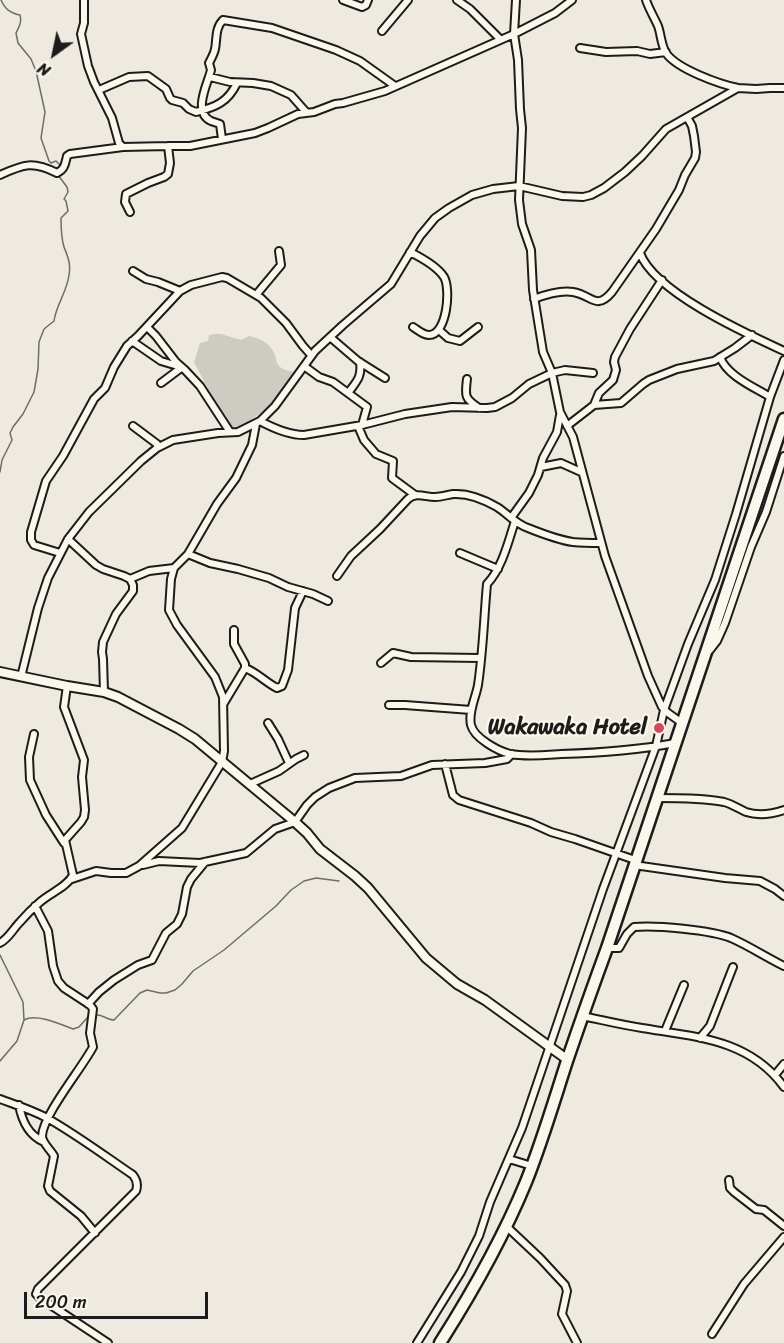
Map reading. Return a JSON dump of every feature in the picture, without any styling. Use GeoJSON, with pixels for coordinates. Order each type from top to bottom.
{"type":"FeatureCollection","features":[{"type":"Feature","properties":{"kind":"highway"},"geometry":{"type":"LineString","coordinates":[[440,1343],[467,1300],[506,1226],[532,1166],[784,419]]}},
{"type":"Feature","properties":{"kind":"street"},"geometry":{"type":"LineString","coordinates":[[84,0],[81,39],[88,66],[112,118],[119,143],[123,147]]}},
{"type":"Feature","properties":{"kind":"street"},"geometry":{"type":"LineString","coordinates":[[343,0],[362,7],[368,0]]}},
{"type":"Feature","properties":{"kind":"street"},"geometry":{"type":"LineString","coordinates":[[382,31],[408,0]]}},
{"type":"Feature","properties":{"kind":"street"},"geometry":{"type":"LineString","coordinates":[[457,0],[470,9],[501,39]]}},
{"type":"Feature","properties":{"kind":"street"},"geometry":{"type":"LineString","coordinates":[[516,0],[514,34],[522,128],[520,214],[531,250],[534,299],[543,352],[552,373],[560,412],[573,437],[602,543],[648,676],[664,710],[682,723]]}},
{"type":"Feature","properties":{"kind":"street"},"geometry":{"type":"LineString","coordinates":[[0,175],[24,165],[39,165],[57,173],[65,167],[67,156],[70,154],[123,147],[190,146],[255,133],[298,114],[385,91],[514,34],[555,13],[573,0]]}},
{"type":"Feature","properties":{"kind":"street"},"geometry":{"type":"LineString","coordinates":[[646,0],[666,52],[678,64],[698,74],[738,88],[784,88]]}},
{"type":"Feature","properties":{"kind":"street"},"geometry":{"type":"LineString","coordinates":[[222,139],[220,124],[210,121],[203,111],[202,98],[212,70],[209,63],[214,53],[215,41],[222,20],[272,28],[336,50],[360,61],[395,86]]}},
{"type":"Feature","properties":{"kind":"street"},"geometry":{"type":"LineString","coordinates":[[580,48],[606,52],[637,51],[650,54],[666,52]]}},
{"type":"Feature","properties":{"kind":"street"},"geometry":{"type":"LineString","coordinates":[[99,90],[129,77],[148,76],[165,89],[172,100],[183,103],[196,112],[203,111],[228,98],[237,83]]}},
{"type":"Feature","properties":{"kind":"street"},"geometry":{"type":"LineString","coordinates":[[210,77],[281,89],[291,95],[306,112]]}},
{"type":"Feature","properties":{"kind":"street"},"geometry":{"type":"LineString","coordinates":[[21,677],[48,578],[68,539],[89,512],[156,448],[173,440],[238,432],[258,422],[275,406],[311,355],[391,284],[410,252],[435,218],[449,207],[472,195],[493,189],[519,186],[562,196],[591,195],[625,172],[666,129],[738,88]]}},
{"type":"Feature","properties":{"kind":"street"},"geometry":{"type":"LineString","coordinates":[[534,299],[560,292],[572,292],[596,302],[608,297],[640,253],[679,190],[695,158],[694,136],[687,117]]}},
{"type":"Feature","properties":{"kind":"street"},"geometry":{"type":"LineString","coordinates":[[130,212],[125,202],[126,194],[168,174],[170,163],[168,146]]}},
{"type":"Feature","properties":{"kind":"street"},"geometry":{"type":"LineString","coordinates":[[256,295],[281,265],[279,251]]}},
{"type":"Feature","properties":{"kind":"street"},"geometry":{"type":"LineString","coordinates":[[410,252],[436,268],[444,276],[447,295],[443,322],[435,334],[428,336],[413,327]]}},
{"type":"Feature","properties":{"kind":"street"},"geometry":{"type":"LineString","coordinates":[[640,253],[646,264],[678,294],[702,309],[784,351]]}},
{"type":"Feature","properties":{"kind":"street"},"geometry":{"type":"LineString","coordinates":[[133,271],[146,279],[180,291]]}},
{"type":"Feature","properties":{"kind":"street"},"geometry":{"type":"LineString","coordinates":[[60,553],[34,545],[31,540],[31,532],[46,481],[63,456],[94,399],[105,388],[127,346],[180,291],[191,285],[222,277],[227,278],[256,295],[286,323],[311,355]]}},
{"type":"Feature","properties":{"kind":"street"},"geometry":{"type":"LineString","coordinates":[[567,426],[594,405],[599,393],[613,380],[616,370],[615,357],[662,280]]}},
{"type":"Feature","properties":{"kind":"street"},"geometry":{"type":"LineString","coordinates":[[147,327],[200,386],[230,432]]}},
{"type":"Feature","properties":{"kind":"street"},"geometry":{"type":"LineString","coordinates":[[439,330],[448,338],[460,341],[478,327]]}},
{"type":"Feature","properties":{"kind":"street"},"geometry":{"type":"LineString","coordinates":[[594,405],[621,403],[650,380],[678,369],[708,363],[735,348],[752,335]]}},
{"type":"Feature","properties":{"kind":"street"},"geometry":{"type":"LineString","coordinates":[[330,337],[360,362],[385,378]]}},
{"type":"Feature","properties":{"kind":"street"},"geometry":{"type":"LineString","coordinates":[[132,341],[161,361],[181,367]]}},
{"type":"Feature","properties":{"kind":"street"},"geometry":{"type":"LineString","coordinates":[[720,357],[727,369],[770,396]]}},
{"type":"Feature","properties":{"kind":"street"},"geometry":{"type":"LineString","coordinates":[[417,1343],[461,1272],[479,1236],[490,1202],[522,1128],[603,889],[656,746],[664,710],[715,580],[770,396],[784,360]]}},
{"type":"Feature","properties":{"kind":"street"},"geometry":{"type":"LineString","coordinates":[[348,393],[360,377],[360,362]]}},
{"type":"Feature","properties":{"kind":"street"},"geometry":{"type":"LineString","coordinates":[[304,366],[319,377],[333,382],[367,407],[360,425],[364,440],[376,454],[393,461],[391,476],[393,480],[416,495],[434,497],[465,494],[497,507],[526,527],[561,540],[602,543]]}},
{"type":"Feature","properties":{"kind":"street"},"geometry":{"type":"LineString","coordinates":[[161,383],[181,367]]}},
{"type":"Feature","properties":{"kind":"street"},"geometry":{"type":"LineString","coordinates":[[258,422],[298,435],[452,407],[495,407],[512,398],[529,384],[552,373],[565,370],[593,374]]}},
{"type":"Feature","properties":{"kind":"street"},"geometry":{"type":"LineString","coordinates":[[467,379],[465,393],[467,399],[480,408]]}},
{"type":"Feature","properties":{"kind":"street"},"geometry":{"type":"LineString","coordinates":[[560,412],[557,432],[543,458],[529,493],[513,520],[498,569],[487,584],[478,685],[471,710],[471,727],[491,745],[512,754],[570,754],[675,743]]}},
{"type":"Feature","properties":{"kind":"street"},"geometry":{"type":"LineString","coordinates":[[139,867],[182,828],[222,762],[224,703],[221,691],[215,677],[177,625],[169,610],[171,579],[174,568],[188,554],[217,504],[236,478],[248,456],[258,422]]}},
{"type":"Feature","properties":{"kind":"street"},"geometry":{"type":"LineString","coordinates":[[133,426],[157,444],[156,448]]}},
{"type":"Feature","properties":{"kind":"street"},"geometry":{"type":"LineString","coordinates":[[702,660],[717,640],[725,623],[784,456]]}},
{"type":"Feature","properties":{"kind":"street"},"geometry":{"type":"LineString","coordinates":[[541,467],[561,464],[581,472]]}},
{"type":"Feature","properties":{"kind":"street"},"geometry":{"type":"LineString","coordinates":[[337,576],[351,556],[408,499],[416,495]]}},
{"type":"Feature","properties":{"kind":"street"},"geometry":{"type":"LineString","coordinates":[[68,539],[103,569],[130,579],[133,585],[133,591],[116,614],[103,642],[104,692]]}},
{"type":"Feature","properties":{"kind":"street"},"geometry":{"type":"LineString","coordinates":[[460,553],[498,569]]}},
{"type":"Feature","properties":{"kind":"street"},"geometry":{"type":"LineString","coordinates":[[188,554],[210,563],[269,578],[328,600]]}},
{"type":"Feature","properties":{"kind":"street"},"geometry":{"type":"LineString","coordinates":[[130,579],[149,571],[174,568]]}},
{"type":"Feature","properties":{"kind":"street"},"geometry":{"type":"LineString","coordinates":[[245,668],[258,674],[272,686],[277,688],[282,686],[288,670],[295,608],[303,591]]}},
{"type":"Feature","properties":{"kind":"street"},"geometry":{"type":"LineString","coordinates":[[224,703],[245,668],[234,644],[234,630]]}},
{"type":"Feature","properties":{"kind":"street"},"geometry":{"type":"LineString","coordinates":[[381,663],[393,653],[411,657],[480,658]]}},
{"type":"Feature","properties":{"kind":"street"},"geometry":{"type":"LineString","coordinates":[[0,672],[104,692],[179,729],[295,822],[327,855],[368,888],[426,958],[457,984],[485,1000],[568,1060]]}},
{"type":"Feature","properties":{"kind":"street"},"geometry":{"type":"LineString","coordinates":[[65,844],[67,836],[84,817],[85,810],[82,777],[84,760],[64,707],[67,686]]}},
{"type":"Feature","properties":{"kind":"street"},"geometry":{"type":"LineString","coordinates":[[389,705],[471,710]]}},
{"type":"Feature","properties":{"kind":"street"},"geometry":{"type":"LineString","coordinates":[[268,723],[289,763]]}},
{"type":"Feature","properties":{"kind":"street"},"geometry":{"type":"LineString","coordinates":[[34,734],[29,757],[30,780],[46,815],[65,844],[72,879]]}},
{"type":"Feature","properties":{"kind":"street"},"geometry":{"type":"LineString","coordinates":[[0,942],[8,937],[35,906],[72,879],[96,871],[126,873],[159,861],[206,862],[246,854],[275,829],[295,822],[306,805],[315,797],[338,784],[355,778],[401,776],[432,765],[485,763],[507,759],[512,754]]}},
{"type":"Feature","properties":{"kind":"street"},"geometry":{"type":"LineString","coordinates":[[249,784],[279,771],[304,755]]}},
{"type":"Feature","properties":{"kind":"street"},"geometry":{"type":"LineString","coordinates":[[445,764],[453,795],[459,800],[531,823],[617,854],[635,863],[725,878],[760,881],[784,896]]}},
{"type":"Feature","properties":{"kind":"street"},"geometry":{"type":"LineString","coordinates":[[656,798],[694,798],[716,801],[754,814],[784,810]]}},
{"type":"Feature","properties":{"kind":"street"},"geometry":{"type":"LineString","coordinates":[[88,1004],[114,980],[138,965],[152,960],[166,933],[177,924],[182,914],[190,879],[206,862]]}},
{"type":"Feature","properties":{"kind":"street"},"geometry":{"type":"LineString","coordinates":[[35,906],[48,931],[53,966],[58,981],[93,1009],[90,1033],[93,1047],[48,1118],[42,1136],[44,1143]]}},
{"type":"Feature","properties":{"kind":"street"},"geometry":{"type":"LineString","coordinates":[[607,948],[618,948],[634,927],[672,928],[729,937],[784,966]]}},
{"type":"Feature","properties":{"kind":"street"},"geometry":{"type":"LineString","coordinates":[[700,1038],[710,1026],[733,967]]}},
{"type":"Feature","properties":{"kind":"street"},"geometry":{"type":"LineString","coordinates":[[665,1031],[684,985]]}},
{"type":"Feature","properties":{"kind":"street"},"geometry":{"type":"LineString","coordinates":[[582,1016],[700,1038],[742,1050],[775,1075],[784,1087]]}},
{"type":"Feature","properties":{"kind":"street"},"geometry":{"type":"LineString","coordinates":[[775,1075],[784,1064]]}},
{"type":"Feature","properties":{"kind":"street"},"geometry":{"type":"LineString","coordinates":[[0,1099],[48,1118],[133,1175],[136,1180],[136,1191],[38,1289],[36,1294],[108,1343]]}},
{"type":"Feature","properties":{"kind":"street"},"geometry":{"type":"LineString","coordinates":[[19,1105],[28,1130],[44,1143],[54,1156],[48,1186],[50,1191],[81,1216],[94,1233]]}},
{"type":"Feature","properties":{"kind":"street"},"geometry":{"type":"LineString","coordinates":[[509,1159],[532,1166]]}},
{"type":"Feature","properties":{"kind":"street"},"geometry":{"type":"LineString","coordinates":[[729,1180],[730,1188],[734,1192],[756,1209],[764,1210],[784,1226]]}},
{"type":"Feature","properties":{"kind":"street"},"geometry":{"type":"LineString","coordinates":[[506,1226],[565,1285],[567,1291],[562,1314],[577,1343]]}},
{"type":"Feature","properties":{"kind":"street"},"geometry":{"type":"LineString","coordinates":[[712,1334],[744,1284],[784,1237]]}},
{"type":"Feature","properties":{"kind":"shaded area"},"geometry":{"type":"Polygon","coordinates":[[[215,334],[241,340],[249,336],[260,339],[272,349],[280,367],[294,372],[268,406],[243,425],[232,430],[194,362],[200,343],[208,341],[209,335],[215,334]]]}},
{"type":"Feature","properties":{"kind":"waterway"},"geometry":{"type":"LineString","coordinates":[[1,0],[8,10],[20,15],[16,33],[18,43],[31,59],[36,71],[45,112],[41,138],[49,161],[51,163],[56,161],[60,165],[56,171]]}},
{"type":"Feature","properties":{"kind":"waterway"},"geometry":{"type":"LineString","coordinates":[[0,472],[2,460],[12,440],[10,433],[34,392],[39,342],[44,329],[54,321],[70,271],[61,229],[61,218],[68,211],[64,199],[68,192],[58,175]]}},
{"type":"Feature","properties":{"kind":"waterway"},"geometry":{"type":"LineString","coordinates":[[96,1015],[114,1020],[140,993],[147,990],[160,993],[175,990],[193,971],[224,950],[304,881],[316,878],[339,881]]}},
{"type":"Feature","properties":{"kind":"waterway"},"geometry":{"type":"LineString","coordinates":[[0,955],[23,1002],[24,1020],[17,1041],[0,1061]]}},
{"type":"Feature","properties":{"kind":"waterway"},"geometry":{"type":"LineString","coordinates":[[24,1020],[41,1018],[73,1029],[79,1027],[88,1017]]}},
{"type":"Feature","properties":{"kind":"place","name":"Wakawaka Hotel"},"geometry":{"type":"Point","coordinates":[659,728]}}]}
